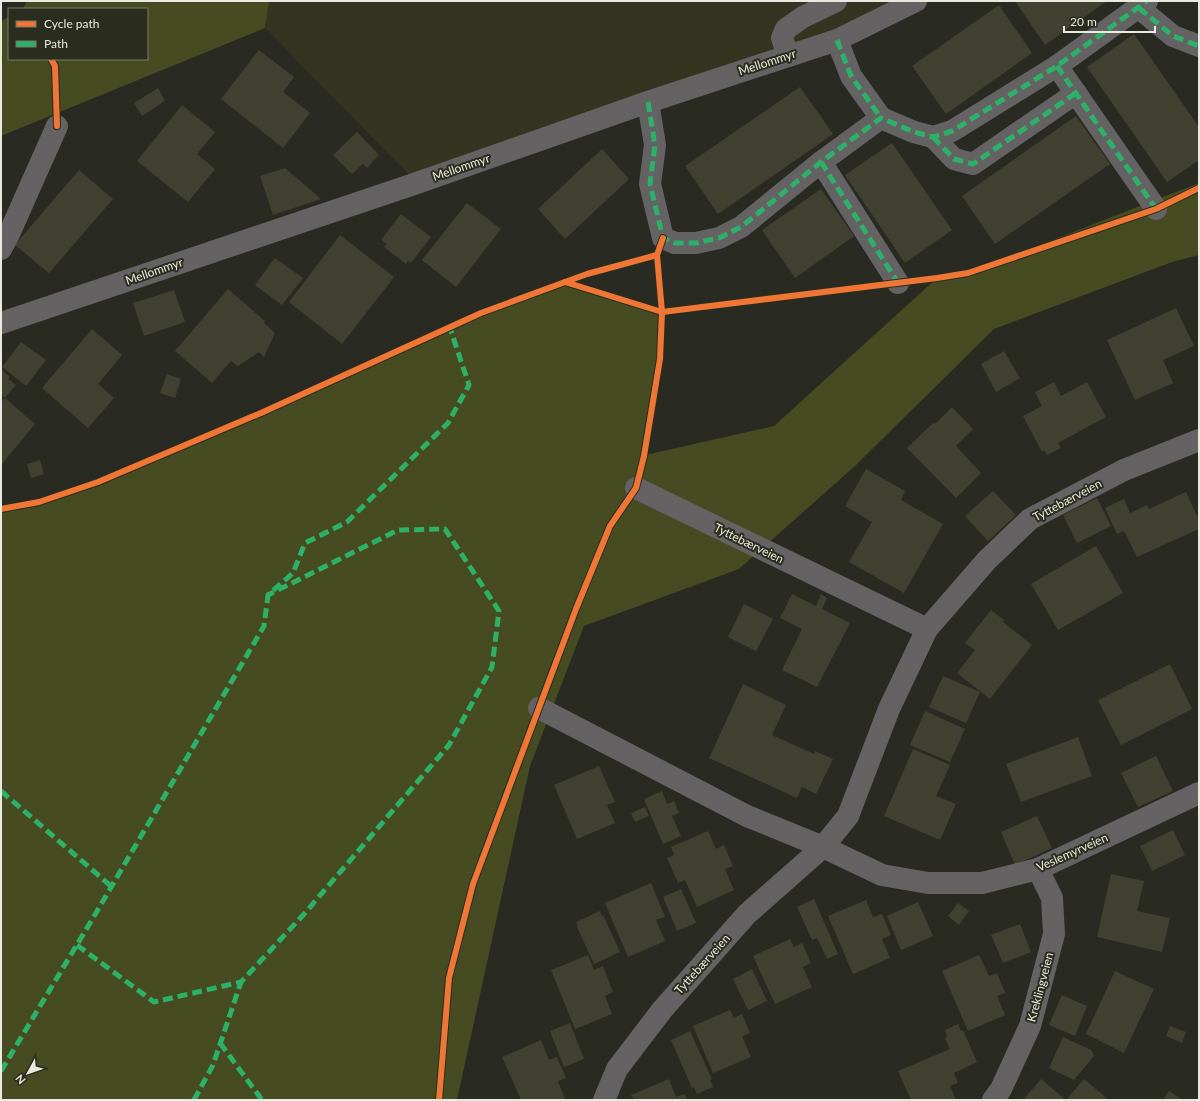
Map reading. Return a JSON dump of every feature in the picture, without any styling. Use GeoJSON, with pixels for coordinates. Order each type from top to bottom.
{"type":"FeatureCollection","features":[{"type":"Feature","properties":{"kind":"street"},"geometry":{"type":"LineString","coordinates":[[788,56],[782,38],[786,29],[803,17],[836,1]]}},
{"type":"Feature","properties":{"kind":"street","name":"Mellommyr"},"geometry":{"type":"LineString","coordinates":[[1,323],[417,183],[648,102],[837,40],[916,1]]}},
{"type":"Feature","properties":{"kind":"street"},"geometry":{"type":"LineString","coordinates":[[933,137],[952,130],[1058,66],[1143,4],[1173,36],[1199,46]]}},
{"type":"Feature","properties":{"kind":"street"},"geometry":{"type":"LineString","coordinates":[[837,40],[851,76],[881,118],[914,132],[933,137],[954,159],[973,164],[1076,93]]}},
{"type":"Feature","properties":{"kind":"street"},"geometry":{"type":"LineString","coordinates":[[1058,66],[1156,209]]}},
{"type":"Feature","properties":{"kind":"street"},"geometry":{"type":"LineString","coordinates":[[648,102],[655,145],[650,184],[663,238],[675,243],[696,243],[719,238],[741,227],[821,162],[881,118]]}},
{"type":"Feature","properties":{"kind":"street"},"geometry":{"type":"LineString","coordinates":[[1,249],[57,126]]}},
{"type":"Feature","properties":{"kind":"street"},"geometry":{"type":"LineString","coordinates":[[821,162],[898,283]]}},
{"type":"Feature","properties":{"kind":"street","name":"Tyttebærveien"},"geometry":{"type":"LineString","coordinates":[[604,1100],[617,1069],[662,1010],[747,914],[823,848],[848,816],[889,709],[927,629],[987,560],[1030,519],[1124,470],[1199,440]]}},
{"type":"Feature","properties":{"kind":"street","name":"Tyttebærveien"},"geometry":{"type":"LineString","coordinates":[[636,488],[927,629]]}},
{"type":"Feature","properties":{"kind":"street"},"geometry":{"type":"LineString","coordinates":[[539,708],[747,816],[823,848]]}},
{"type":"Feature","properties":{"kind":"street","name":"Veslemyrveien"},"geometry":{"type":"LineString","coordinates":[[823,848],[882,875],[928,883],[982,883],[1038,869],[1199,793]]}},
{"type":"Feature","properties":{"kind":"street","name":"Kreklingveien"},"geometry":{"type":"LineString","coordinates":[[993,1100],[1001,1089],[1030,1026],[1054,934],[1052,898],[1038,869]]}},
{"type":"Feature","properties":{"kind":"shaded area"},"geometry":{"type":"Polygon","coordinates":[[[269,1],[916,1],[417,183],[265,28],[269,1]]]}},
{"type":"Feature","properties":{"kind":"green space"},"geometry":{"type":"Polygon","coordinates":[[[27,1],[269,1],[265,28],[1,136],[1,21],[8,18],[8,60],[148,60],[148,8],[24,8],[27,1]]]}},
{"type":"Feature","properties":{"kind":"green space"},"geometry":{"type":"Polygon","coordinates":[[[1199,183],[1199,255],[1172,262],[994,329],[855,466],[739,569],[584,626],[530,766],[457,1100],[1,1100],[1,509],[39,502],[98,482],[261,413],[481,313],[565,282],[662,312],[660,359],[645,455],[774,426],[937,278],[968,273],[1199,183]]]}},
{"type":"Feature","properties":{"kind":"building"},"geometry":{"type":"Polygon","coordinates":[[[1015,1],[1107,1],[1045,45],[1015,1]]]}},
{"type":"Feature","properties":{"kind":"building"},"geometry":{"type":"Polygon","coordinates":[[[999,5],[1032,53],[946,114],[912,66],[999,5]]]}},
{"type":"Feature","properties":{"kind":"building"},"geometry":{"type":"Polygon","coordinates":[[[1134,34],[1199,127],[1199,160],[1167,182],[1087,67],[1134,34]]]}},
{"type":"Feature","properties":{"kind":"building"},"geometry":{"type":"Polygon","coordinates":[[[259,50],[294,77],[283,92],[310,113],[283,148],[221,99],[259,50]]]}},
{"type":"Feature","properties":{"kind":"building"},"geometry":{"type":"Polygon","coordinates":[[[800,87],[833,134],[718,214],[685,166],[800,87]]]}},
{"type":"Feature","properties":{"kind":"building"},"geometry":{"type":"Polygon","coordinates":[[[158,88],[165,101],[142,116],[134,103],[158,88]]]}},
{"type":"Feature","properties":{"kind":"building"},"geometry":{"type":"Polygon","coordinates":[[[182,105],[215,132],[197,154],[215,169],[188,202],[137,161],[182,105]]]}},
{"type":"Feature","properties":{"kind":"building"},"geometry":{"type":"Polygon","coordinates":[[[1076,116],[1110,164],[995,244],[962,196],[1076,116]]]}},
{"type":"Feature","properties":{"kind":"building"},"geometry":{"type":"Polygon","coordinates":[[[357,132],[379,155],[367,168],[363,164],[352,174],[333,155],[357,132]]]}},
{"type":"Feature","properties":{"kind":"building"},"geometry":{"type":"Polygon","coordinates":[[[892,143],[952,230],[905,263],[845,175],[892,143]]]}},
{"type":"Feature","properties":{"kind":"building"},"geometry":{"type":"Polygon","coordinates":[[[602,149],[629,179],[565,239],[538,209],[602,149]]]}},
{"type":"Feature","properties":{"kind":"building"},"geometry":{"type":"Polygon","coordinates":[[[285,168],[321,199],[273,215],[260,176],[285,168]]]}},
{"type":"Feature","properties":{"kind":"building"},"geometry":{"type":"Polygon","coordinates":[[[79,170],[113,199],[49,273],[15,245],[79,170]]]}},
{"type":"Feature","properties":{"kind":"building"},"geometry":{"type":"Polygon","coordinates":[[[821,189],[854,236],[795,278],[762,230],[821,189]]]}},
{"type":"Feature","properties":{"kind":"building"},"geometry":{"type":"Polygon","coordinates":[[[467,203],[501,229],[456,287],[422,260],[467,203]]]}},
{"type":"Feature","properties":{"kind":"building"},"geometry":{"type":"Polygon","coordinates":[[[401,214],[431,237],[411,263],[408,261],[406,264],[384,247],[387,244],[381,240],[401,214]]]}},
{"type":"Feature","properties":{"kind":"building"},"geometry":{"type":"Polygon","coordinates":[[[340,235],[394,277],[342,344],[289,302],[340,235]]]}},
{"type":"Feature","properties":{"kind":"building"},"geometry":{"type":"Polygon","coordinates":[[[275,258],[303,278],[282,305],[255,285],[275,258]]]}},
{"type":"Feature","properties":{"kind":"building"},"geometry":{"type":"Polygon","coordinates":[[[228,289],[265,321],[264,323],[275,333],[264,357],[259,352],[238,366],[231,361],[212,383],[175,351],[228,289]]]}},
{"type":"Feature","properties":{"kind":"building"},"geometry":{"type":"Polygon","coordinates":[[[174,290],[185,322],[144,336],[133,303],[174,290]]]}},
{"type":"Feature","properties":{"kind":"building"},"geometry":{"type":"Polygon","coordinates":[[[1176,308],[1194,346],[1163,360],[1173,383],[1135,400],[1107,340],[1176,308]]]}},
{"type":"Feature","properties":{"kind":"building"},"geometry":{"type":"Polygon","coordinates":[[[92,329],[122,355],[98,384],[114,398],[88,428],[42,388],[92,329]]]}},
{"type":"Feature","properties":{"kind":"building"},"geometry":{"type":"Polygon","coordinates":[[[21,342],[46,360],[26,386],[2,367],[21,342]]]}},
{"type":"Feature","properties":{"kind":"building"},"geometry":{"type":"Polygon","coordinates":[[[1004,351],[1020,378],[996,392],[981,364],[1004,351]]]}},
{"type":"Feature","properties":{"kind":"building"},"geometry":{"type":"Polygon","coordinates":[[[1,369],[10,377],[8,379],[16,385],[5,398],[1,394],[1,369]]]}},
{"type":"Feature","properties":{"kind":"building"},"geometry":{"type":"Polygon","coordinates":[[[167,374],[181,379],[175,398],[160,393],[167,374]]]}},
{"type":"Feature","properties":{"kind":"building"},"geometry":{"type":"Polygon","coordinates":[[[1054,382],[1061,396],[1087,382],[1106,417],[1058,443],[1061,448],[1047,455],[1044,450],[1042,452],[1023,416],[1042,406],[1035,392],[1054,382]]]}},
{"type":"Feature","properties":{"kind":"building"},"geometry":{"type":"Polygon","coordinates":[[[5,398],[35,424],[1,465],[1,402],[5,398]]]}},
{"type":"Feature","properties":{"kind":"building"},"geometry":{"type":"Polygon","coordinates":[[[952,407],[973,429],[956,446],[981,473],[956,498],[907,448],[952,407]]]}},
{"type":"Feature","properties":{"kind":"building"},"geometry":{"type":"Polygon","coordinates":[[[40,460],[44,474],[31,478],[27,464],[40,460]]]}},
{"type":"Feature","properties":{"kind":"building"},"geometry":{"type":"Polygon","coordinates":[[[866,469],[905,491],[901,500],[943,524],[904,593],[849,562],[872,522],[845,506],[866,469]]]}},
{"type":"Feature","properties":{"kind":"building"},"geometry":{"type":"Polygon","coordinates":[[[993,491],[1016,515],[988,541],[965,516],[993,491]]]}},
{"type":"Feature","properties":{"kind":"building"},"geometry":{"type":"Polygon","coordinates":[[[1186,492],[1199,520],[1199,529],[1137,557],[1124,531],[1117,534],[1105,508],[1124,499],[1130,513],[1147,505],[1149,509],[1186,492]]]}},
{"type":"Feature","properties":{"kind":"building"},"geometry":{"type":"Polygon","coordinates":[[[1097,498],[1111,526],[1077,543],[1063,515],[1097,498]]]}},
{"type":"Feature","properties":{"kind":"building"},"geometry":{"type":"Polygon","coordinates":[[[1096,546],[1123,593],[1058,630],[1031,584],[1096,546]]]}},
{"type":"Feature","properties":{"kind":"building"},"geometry":{"type":"Polygon","coordinates":[[[792,594],[816,606],[821,594],[827,598],[822,609],[850,623],[817,687],[782,670],[802,629],[780,618],[792,594]]]}},
{"type":"Feature","properties":{"kind":"building"},"geometry":{"type":"Polygon","coordinates":[[[744,604],[773,619],[756,651],[728,637],[744,604]]]}},
{"type":"Feature","properties":{"kind":"building"},"geometry":{"type":"Polygon","coordinates":[[[991,610],[1004,620],[1003,622],[1032,645],[990,699],[957,673],[975,650],[965,643],[991,610]]]}},
{"type":"Feature","properties":{"kind":"building"},"geometry":{"type":"Polygon","coordinates":[[[1170,664],[1192,709],[1121,745],[1098,700],[1170,664]]]}},
{"type":"Feature","properties":{"kind":"building"},"geometry":{"type":"Polygon","coordinates":[[[943,676],[980,692],[966,723],[929,707],[943,676]]]}},
{"type":"Feature","properties":{"kind":"building"},"geometry":{"type":"Polygon","coordinates":[[[743,684],[786,705],[772,735],[814,754],[815,751],[833,759],[816,794],[802,787],[797,798],[709,758],[743,684]]]}},
{"type":"Feature","properties":{"kind":"building"},"geometry":{"type":"Polygon","coordinates":[[[925,711],[965,729],[950,762],[910,745],[925,711]]]}},
{"type":"Feature","properties":{"kind":"building"},"geometry":{"type":"Polygon","coordinates":[[[1078,737],[1092,776],[1021,802],[1006,764],[1078,737]]]}},
{"type":"Feature","properties":{"kind":"building"},"geometry":{"type":"Polygon","coordinates":[[[913,749],[950,765],[936,796],[956,804],[940,840],[884,816],[913,749]]]}},
{"type":"Feature","properties":{"kind":"building"},"geometry":{"type":"Polygon","coordinates":[[[1156,756],[1173,791],[1138,807],[1121,773],[1156,756]]]}},
{"type":"Feature","properties":{"kind":"building"},"geometry":{"type":"Polygon","coordinates":[[[599,766],[615,802],[607,805],[615,823],[577,839],[554,785],[599,766]]]}},
{"type":"Feature","properties":{"kind":"building"},"geometry":{"type":"Polygon","coordinates":[[[662,791],[667,804],[674,801],[679,813],[672,816],[681,836],[663,844],[644,799],[662,791]]]}},
{"type":"Feature","properties":{"kind":"building"},"geometry":{"type":"Polygon","coordinates":[[[645,807],[649,816],[635,822],[631,813],[645,807]]]}},
{"type":"Feature","properties":{"kind":"building"},"geometry":{"type":"Polygon","coordinates":[[[1037,816],[1052,848],[1015,865],[1001,832],[1037,816]]]}},
{"type":"Feature","properties":{"kind":"building"},"geometry":{"type":"Polygon","coordinates":[[[1173,830],[1185,855],[1152,871],[1140,846],[1173,830]]]}},
{"type":"Feature","properties":{"kind":"building"},"geometry":{"type":"Polygon","coordinates":[[[708,831],[716,849],[724,845],[733,866],[725,869],[734,890],[697,907],[685,880],[678,883],[667,858],[674,855],[671,847],[708,831]]]}},
{"type":"Feature","properties":{"kind":"building"},"geometry":{"type":"Polygon","coordinates":[[[1111,874],[1144,881],[1137,911],[1170,918],[1162,952],[1097,937],[1111,874]]]}},
{"type":"Feature","properties":{"kind":"building"},"geometry":{"type":"Polygon","coordinates":[[[651,883],[665,917],[656,920],[665,941],[628,957],[605,903],[651,883]]]}},
{"type":"Feature","properties":{"kind":"building"},"geometry":{"type":"Polygon","coordinates":[[[681,889],[696,923],[677,931],[663,897],[681,889]]]}},
{"type":"Feature","properties":{"kind":"building"},"geometry":{"type":"Polygon","coordinates":[[[814,899],[838,954],[827,959],[817,938],[812,940],[797,907],[814,899]]]}},
{"type":"Feature","properties":{"kind":"building"},"geometry":{"type":"Polygon","coordinates":[[[866,900],[873,917],[882,914],[891,935],[882,939],[890,958],[853,974],[828,916],[866,900]]]}},
{"type":"Feature","properties":{"kind":"building"},"geometry":{"type":"Polygon","coordinates":[[[918,902],[933,936],[901,950],[887,916],[918,902]]]}},
{"type":"Feature","properties":{"kind":"building"},"geometry":{"type":"Polygon","coordinates":[[[958,903],[969,911],[959,925],[948,916],[958,903]]]}},
{"type":"Feature","properties":{"kind":"building"},"geometry":{"type":"Polygon","coordinates":[[[600,911],[620,952],[594,964],[576,922],[600,911]]]}},
{"type":"Feature","properties":{"kind":"building"},"geometry":{"type":"Polygon","coordinates":[[[1020,924],[1031,952],[1003,963],[991,935],[1020,924]]]}},
{"type":"Feature","properties":{"kind":"building"},"geometry":{"type":"Polygon","coordinates":[[[790,939],[794,947],[802,943],[811,963],[803,967],[812,987],[775,1004],[753,956],[790,939]]]}},
{"type":"Feature","properties":{"kind":"building"},"geometry":{"type":"Polygon","coordinates":[[[588,955],[594,970],[603,966],[613,992],[605,996],[612,1014],[575,1029],[551,970],[588,955]]]}},
{"type":"Feature","properties":{"kind":"building"},"geometry":{"type":"Polygon","coordinates":[[[979,955],[989,976],[997,973],[1005,993],[997,996],[1005,1015],[968,1031],[942,971],[979,955]]]}},
{"type":"Feature","properties":{"kind":"building"},"geometry":{"type":"Polygon","coordinates":[[[752,969],[767,1001],[748,1010],[733,979],[752,969]]]}},
{"type":"Feature","properties":{"kind":"building"},"geometry":{"type":"Polygon","coordinates":[[[1115,971],[1154,989],[1124,1053],[1086,1034],[1115,971]]]}},
{"type":"Feature","properties":{"kind":"building"},"geometry":{"type":"Polygon","coordinates":[[[1062,995],[1087,1006],[1075,1036],[1049,1025],[1062,995]]]}},
{"type":"Feature","properties":{"kind":"building"},"geometry":{"type":"Polygon","coordinates":[[[730,1010],[734,1018],[742,1014],[750,1033],[742,1036],[751,1057],[713,1073],[693,1026],[730,1010]]]}},
{"type":"Feature","properties":{"kind":"building"},"geometry":{"type":"Polygon","coordinates":[[[570,1023],[584,1059],[564,1067],[550,1031],[570,1023]]]}},
{"type":"Feature","properties":{"kind":"building"},"geometry":{"type":"Polygon","coordinates":[[[958,1024],[961,1031],[963,1030],[977,1062],[954,1073],[958,1083],[950,1086],[956,1100],[911,1100],[898,1071],[950,1049],[945,1038],[947,1037],[945,1030],[958,1024]]]}},
{"type":"Feature","properties":{"kind":"building"},"geometry":{"type":"Polygon","coordinates":[[[1170,1026],[1186,1032],[1182,1043],[1166,1036],[1170,1026]]]}},
{"type":"Feature","properties":{"kind":"building"},"geometry":{"type":"Polygon","coordinates":[[[690,1031],[712,1079],[710,1080],[713,1087],[697,1094],[694,1087],[692,1088],[671,1040],[690,1031]]]}},
{"type":"Feature","properties":{"kind":"building"},"geometry":{"type":"Polygon","coordinates":[[[1063,1037],[1091,1050],[1094,1056],[1074,1080],[1049,1068],[1063,1037]]]}},
{"type":"Feature","properties":{"kind":"building"},"geometry":{"type":"Polygon","coordinates":[[[541,1040],[549,1060],[557,1057],[566,1078],[558,1081],[565,1099],[521,1100],[502,1057],[541,1040]]]}},
{"type":"Feature","properties":{"kind":"building"},"geometry":{"type":"Polygon","coordinates":[[[669,1079],[676,1097],[685,1094],[687,1100],[634,1100],[631,1095],[669,1079]]]}},
{"type":"Feature","properties":{"kind":"building"},"geometry":{"type":"Polygon","coordinates":[[[1041,1079],[1066,1100],[1023,1100],[1041,1079]]]}},
{"type":"Feature","properties":{"kind":"building"},"geometry":{"type":"Polygon","coordinates":[[[1084,1079],[1109,1100],[1066,1100],[1084,1079]]]}},
{"type":"Feature","properties":{"kind":"building"},"geometry":{"type":"Polygon","coordinates":[[[1169,1091],[1183,1100],[1163,1100],[1169,1091]]]}},
{"type":"Feature","properties":{"kind":"marked path"},"geometry":{"type":"LineString","coordinates":[[648,102],[655,145],[650,184],[663,238],[675,243],[696,243],[719,238],[741,227],[821,162],[881,118],[914,132],[933,137],[952,131],[1057,66],[1147,1]]}},
{"type":"Feature","properties":{"kind":"marked path"},"geometry":{"type":"LineString","coordinates":[[1139,8],[1173,36],[1199,46]]}},
{"type":"Feature","properties":{"kind":"marked path"},"geometry":{"type":"LineString","coordinates":[[837,40],[851,76],[881,118]]}},
{"type":"Feature","properties":{"kind":"marked path"},"geometry":{"type":"LineString","coordinates":[[1057,66],[1156,209]]}},
{"type":"Feature","properties":{"kind":"marked path"},"geometry":{"type":"LineString","coordinates":[[933,137],[954,159],[973,164],[1076,93]]}},
{"type":"Feature","properties":{"kind":"marked path"},"geometry":{"type":"LineString","coordinates":[[821,162],[898,283]]}},
{"type":"Feature","properties":{"kind":"marked path"},"geometry":{"type":"LineString","coordinates":[[1,1071],[96,913],[264,626],[268,595],[293,573],[305,543],[347,522],[448,423],[469,385],[450,328]]}},
{"type":"Feature","properties":{"kind":"marked path"},"geometry":{"type":"LineString","coordinates":[[77,945],[154,1002],[241,982],[305,913],[449,745],[492,667],[499,611],[445,529],[398,530],[268,595]]}},
{"type":"Feature","properties":{"kind":"marked path"},"geometry":{"type":"LineString","coordinates":[[1,791],[112,887]]}},
{"type":"Feature","properties":{"kind":"marked path"},"geometry":{"type":"LineString","coordinates":[[194,1100],[213,1065],[241,982]]}},
{"type":"Feature","properties":{"kind":"marked path"},"geometry":{"type":"LineString","coordinates":[[220,1043],[262,1100]]}},
{"type":"Feature","properties":{"kind":"cycle path"},"geometry":{"type":"LineString","coordinates":[[52,60],[55,66],[57,126]]}},
{"type":"Feature","properties":{"kind":"cycle path"},"geometry":{"type":"LineString","coordinates":[[565,282],[662,312],[937,278],[968,273],[1156,209],[1199,188]]}},
{"type":"Feature","properties":{"kind":"cycle path"},"geometry":{"type":"LineString","coordinates":[[439,1100],[449,978],[473,884],[576,609],[610,526],[636,488],[644,456],[660,359],[662,312],[657,255],[663,238]]}},
{"type":"Feature","properties":{"kind":"cycle path"},"geometry":{"type":"LineString","coordinates":[[1,509],[39,502],[98,482],[261,413],[481,313],[587,274],[657,255]]}}]}
